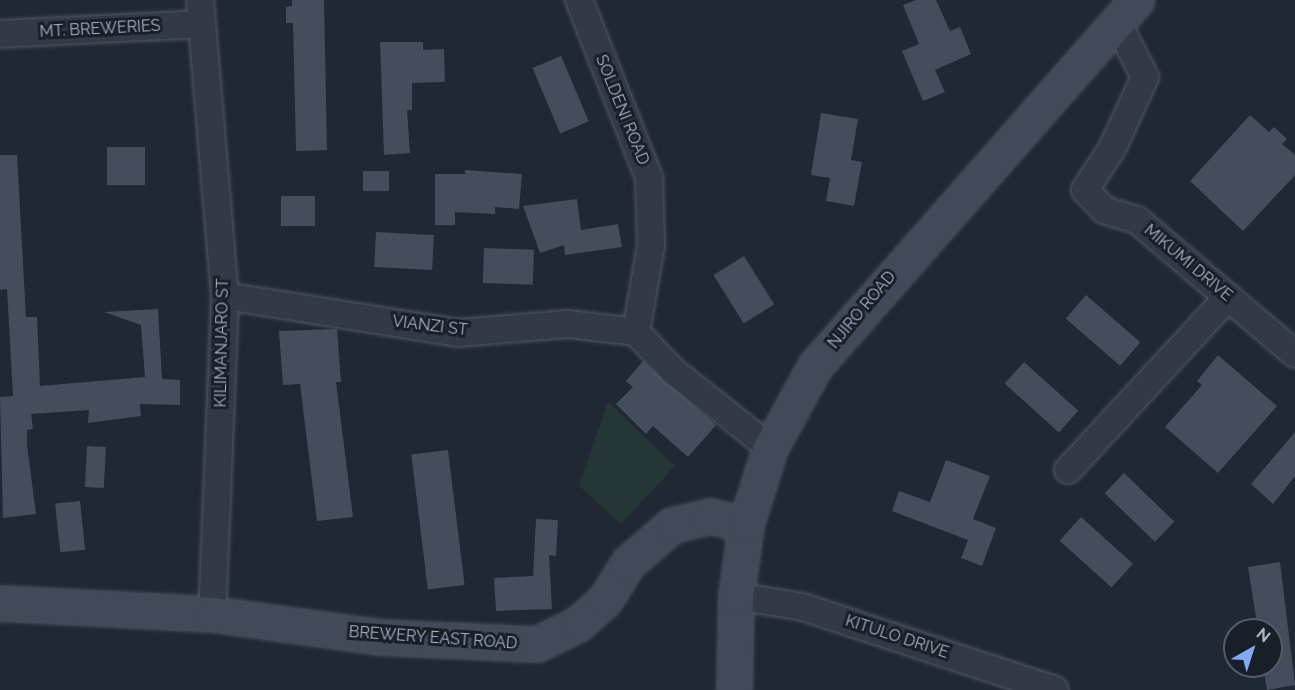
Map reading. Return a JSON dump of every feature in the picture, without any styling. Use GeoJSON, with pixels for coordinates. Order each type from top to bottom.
{"type":"FeatureCollection","features":[{"type":"Feature","properties":{"kind":"street","name":"SOLDENI ROAD"},"geometry":{"type":"LineString","coordinates":[[579,0],[649,178],[651,245],[636,332]]}},
{"type":"Feature","properties":{"kind":"street","name":"MIKUMI DRIVE"},"geometry":{"type":"LineString","coordinates":[[1127,11],[1145,77],[1113,147],[1085,190],[1104,210],[1137,220],[1295,354]]}},
{"type":"Feature","properties":{"kind":"street","name":"NJIRO ROAD"},"geometry":{"type":"LineString","coordinates":[[734,690],[736,596],[746,524],[770,448],[815,366],[866,303],[1127,11]]}},
{"type":"Feature","properties":{"kind":"street","name":"MT. BREWERIES"},"geometry":{"type":"LineString","coordinates":[[0,34],[200,12]]}},
{"type":"Feature","properties":{"kind":"street","name":"KILIMANJARO ST"},"geometry":{"type":"LineString","coordinates":[[200,12],[225,296],[212,614]]}},
{"type":"Feature","properties":{"kind":"street","name":"VIANZI ST"},"geometry":{"type":"LineString","coordinates":[[225,296],[458,333],[568,324],[636,332]]}},
{"type":"Feature","properties":{"kind":"street"},"geometry":{"type":"LineString","coordinates":[[1068,470],[1228,297]]}},
{"type":"Feature","properties":{"kind":"street"},"geometry":{"type":"LineString","coordinates":[[636,332],[673,370],[770,448]]}},
{"type":"Feature","properties":{"kind":"street","name":"BREWERY EAST ROAD"},"geometry":{"type":"LineString","coordinates":[[0,603],[212,614],[380,637],[537,644],[578,624],[604,600],[627,563],[672,525],[710,516],[746,524]]}},
{"type":"Feature","properties":{"kind":"street","name":"KITULO DRIVE"},"geometry":{"type":"LineString","coordinates":[[736,596],[814,610],[1055,690]]}},
{"type":"Feature","properties":{"kind":"shaded area"},"geometry":{"type":"Polygon","coordinates":[[[608,402],[675,466],[621,524],[579,486],[608,402]]]}},
{"type":"Feature","properties":{"kind":"building"},"geometry":{"type":"Polygon","coordinates":[[[292,0],[324,0],[327,150],[296,151],[293,23],[286,23],[286,7],[292,6],[292,0]]]}},
{"type":"Feature","properties":{"kind":"building"},"geometry":{"type":"Polygon","coordinates":[[[916,0],[936,0],[950,31],[960,27],[971,54],[935,70],[945,92],[923,101],[902,51],[919,44],[903,5],[916,0]]]}},
{"type":"Feature","properties":{"kind":"building"},"geometry":{"type":"Polygon","coordinates":[[[380,42],[423,42],[423,50],[444,49],[445,82],[412,83],[412,110],[407,110],[410,153],[384,155],[380,42]]]}},
{"type":"Feature","properties":{"kind":"building"},"geometry":{"type":"Polygon","coordinates":[[[561,56],[589,121],[560,133],[532,68],[561,56]]]}},
{"type":"Feature","properties":{"kind":"building"},"geometry":{"type":"Polygon","coordinates":[[[821,113],[858,119],[851,160],[862,162],[854,206],[826,201],[830,178],[811,175],[821,113]]]}},
{"type":"Feature","properties":{"kind":"building"},"geometry":{"type":"Polygon","coordinates":[[[1250,115],[1269,132],[1274,127],[1287,139],[1282,144],[1295,155],[1295,175],[1243,231],[1190,181],[1250,115]]]}},
{"type":"Feature","properties":{"kind":"building"},"geometry":{"type":"Polygon","coordinates":[[[107,147],[145,147],[145,185],[107,185],[107,147]]]}},
{"type":"Feature","properties":{"kind":"building"},"geometry":{"type":"Polygon","coordinates":[[[0,155],[17,155],[26,317],[37,317],[40,386],[145,377],[141,325],[104,312],[158,309],[162,379],[180,380],[180,405],[140,404],[141,416],[88,423],[89,410],[31,414],[33,429],[27,430],[27,445],[36,514],[3,518],[0,397],[13,396],[7,289],[0,290],[0,155]]]}},
{"type":"Feature","properties":{"kind":"building"},"geometry":{"type":"Polygon","coordinates":[[[465,170],[522,174],[519,209],[495,207],[495,214],[455,212],[455,225],[435,225],[435,174],[465,174],[465,170]]]}},
{"type":"Feature","properties":{"kind":"building"},"geometry":{"type":"Polygon","coordinates":[[[363,171],[389,171],[389,191],[363,191],[363,171]]]}},
{"type":"Feature","properties":{"kind":"building"},"geometry":{"type":"Polygon","coordinates":[[[281,196],[315,196],[315,226],[281,226],[281,196]]]}},
{"type":"Feature","properties":{"kind":"building"},"geometry":{"type":"Polygon","coordinates":[[[577,199],[581,230],[618,224],[622,247],[565,255],[564,245],[540,253],[523,206],[577,199]]]}},
{"type":"Feature","properties":{"kind":"building"},"geometry":{"type":"Polygon","coordinates":[[[376,232],[434,235],[432,270],[374,267],[376,232]]]}},
{"type":"Feature","properties":{"kind":"building"},"geometry":{"type":"Polygon","coordinates":[[[484,248],[534,250],[533,285],[483,283],[484,248]]]}},
{"type":"Feature","properties":{"kind":"building"},"geometry":{"type":"Polygon","coordinates":[[[744,256],[774,304],[744,323],[713,275],[744,256]]]}},
{"type":"Feature","properties":{"kind":"building"},"geometry":{"type":"Polygon","coordinates":[[[1086,295],[1140,342],[1120,366],[1066,318],[1086,295]]]}},
{"type":"Feature","properties":{"kind":"building"},"geometry":{"type":"Polygon","coordinates":[[[337,329],[341,382],[336,382],[353,517],[317,521],[300,384],[283,385],[279,331],[337,329]]]}},
{"type":"Feature","properties":{"kind":"building"},"geometry":{"type":"Polygon","coordinates":[[[1218,355],[1277,406],[1218,473],[1165,427],[1202,385],[1197,381],[1218,355]]]}},
{"type":"Feature","properties":{"kind":"building"},"geometry":{"type":"Polygon","coordinates":[[[643,361],[716,425],[688,457],[653,426],[646,434],[616,404],[633,387],[626,381],[643,361]]]}},
{"type":"Feature","properties":{"kind":"building"},"geometry":{"type":"Polygon","coordinates":[[[1024,362],[1078,411],[1059,432],[1005,384],[1024,362]]]}},
{"type":"Feature","properties":{"kind":"building"},"geometry":{"type":"Polygon","coordinates":[[[1295,432],[1295,476],[1273,504],[1251,484],[1295,432]]]}},
{"type":"Feature","properties":{"kind":"building"},"geometry":{"type":"Polygon","coordinates":[[[87,446],[106,447],[104,488],[85,487],[87,446]]]}},
{"type":"Feature","properties":{"kind":"building"},"geometry":{"type":"Polygon","coordinates":[[[448,450],[465,585],[428,589],[411,455],[448,450]]]}},
{"type":"Feature","properties":{"kind":"building"},"geometry":{"type":"Polygon","coordinates":[[[946,460],[990,476],[973,519],[996,528],[982,566],[961,558],[968,540],[892,511],[899,491],[930,502],[946,460]]]}},
{"type":"Feature","properties":{"kind":"building"},"geometry":{"type":"Polygon","coordinates":[[[1124,473],[1174,522],[1155,542],[1105,493],[1124,473]]]}},
{"type":"Feature","properties":{"kind":"building"},"geometry":{"type":"Polygon","coordinates":[[[80,501],[85,550],[60,552],[55,504],[80,501]]]}},
{"type":"Feature","properties":{"kind":"building"},"geometry":{"type":"Polygon","coordinates":[[[1081,517],[1133,564],[1112,588],[1060,541],[1081,517]]]}},
{"type":"Feature","properties":{"kind":"building"},"geometry":{"type":"Polygon","coordinates":[[[536,519],[558,520],[556,556],[549,555],[552,609],[496,611],[494,578],[533,576],[536,519]]]}},
{"type":"Feature","properties":{"kind":"building"},"geometry":{"type":"Polygon","coordinates":[[[1280,562],[1295,685],[1267,690],[1265,678],[1283,678],[1283,618],[1256,618],[1248,567],[1280,562]]]}}]}
